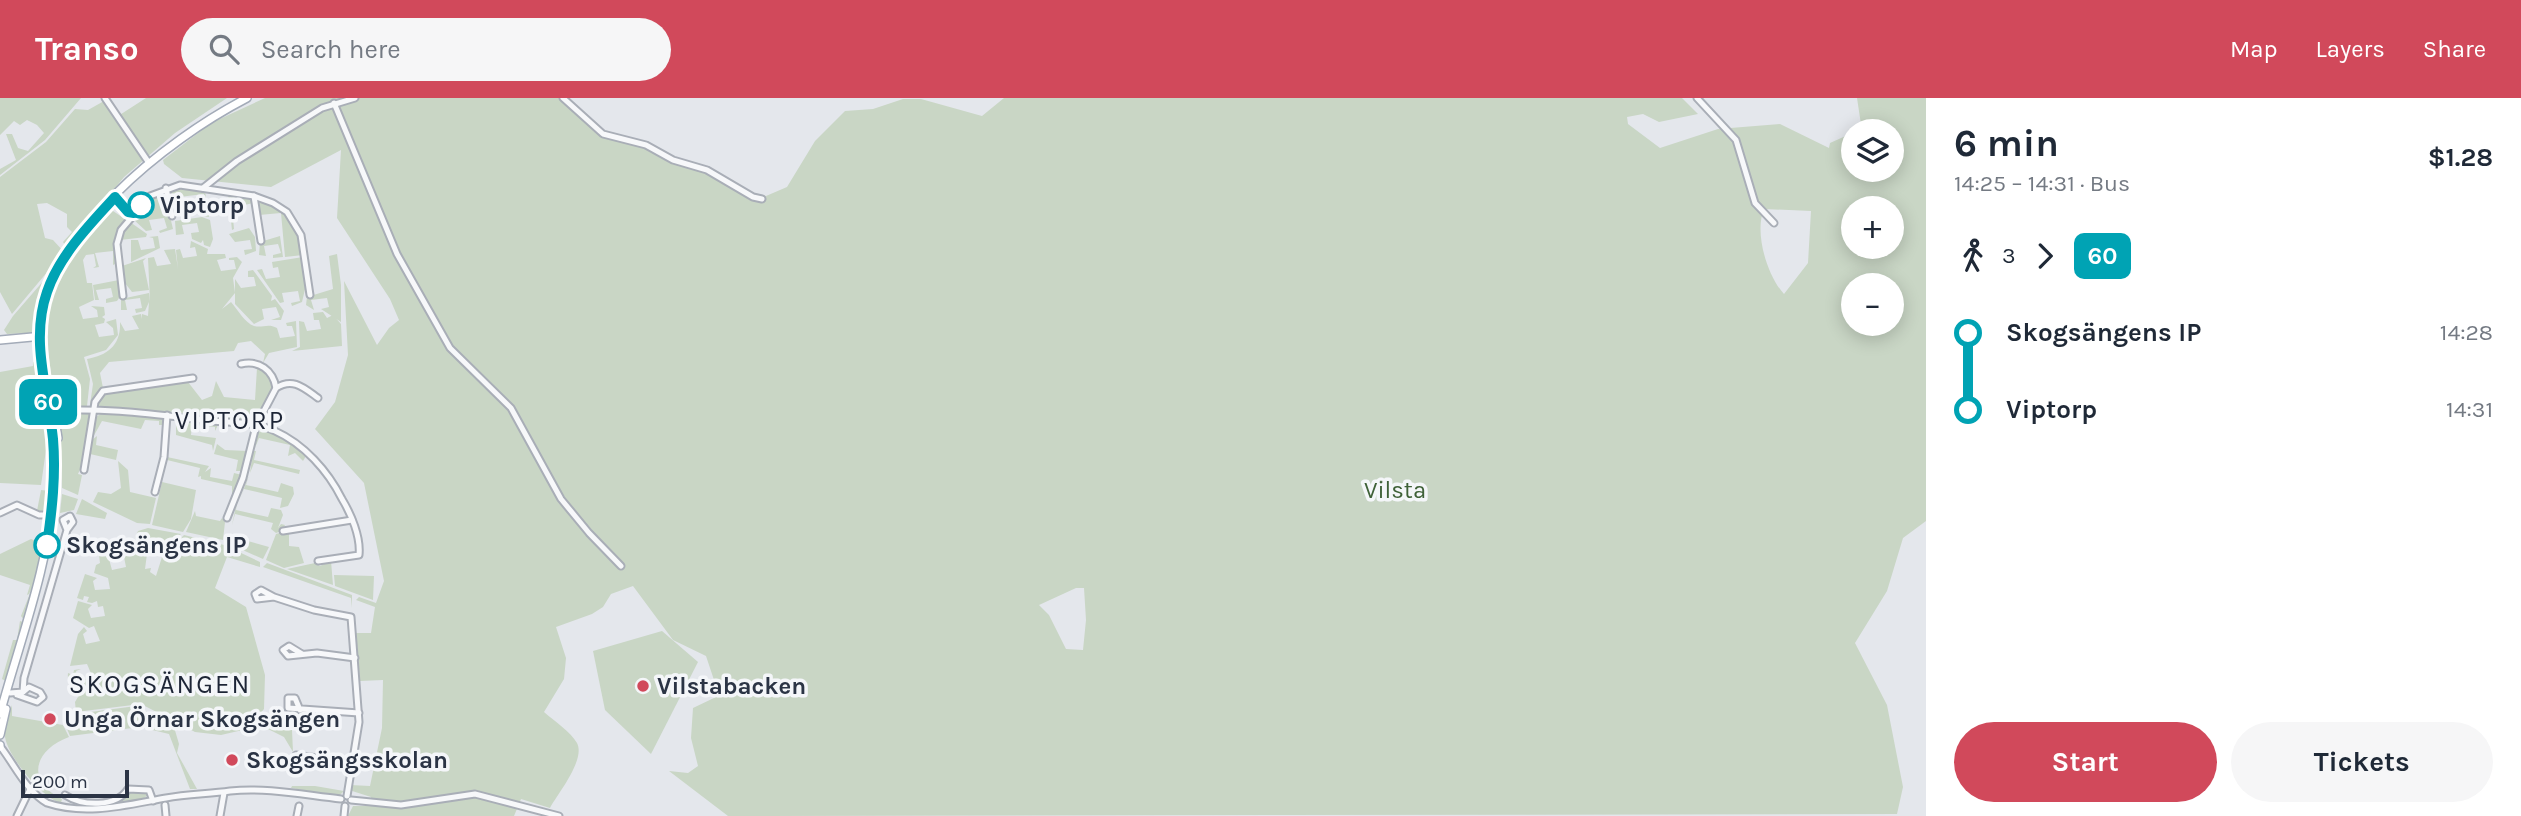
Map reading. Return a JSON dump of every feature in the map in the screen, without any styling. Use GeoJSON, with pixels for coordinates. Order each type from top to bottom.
{"type":"FeatureCollection","features":[{"type":"Feature","properties":{"kind":"main road"},"geometry":{"type":"LineString","coordinates":[[0,735],[14,693],[48,562],[59,457],[41,338],[43,305],[57,271],[75,243],[115,197],[149,163],[199,126],[247,98]]}},
{"type":"Feature","properties":{"kind":"main road"},"geometry":{"type":"LineString","coordinates":[[1,340],[41,338]]}},
{"type":"Feature","properties":{"kind":"main road"},"geometry":{"type":"LineString","coordinates":[[0,714],[14,693]]}},
{"type":"Feature","properties":{"kind":"street"},"geometry":{"type":"LineString","coordinates":[[105,98],[149,163]]}},
{"type":"Feature","properties":{"kind":"street"},"geometry":{"type":"LineString","coordinates":[[203,188],[237,161],[334,103],[355,98]]}},
{"type":"Feature","properties":{"kind":"street"},"geometry":{"type":"LineString","coordinates":[[562,98],[603,134],[646,145],[673,160],[707,170],[752,197],[762,199]]}},
{"type":"Feature","properties":{"kind":"street"},"geometry":{"type":"LineString","coordinates":[[1697,98],[1736,140],[1755,203],[1774,223]]}},
{"type":"Feature","properties":{"kind":"street"},"geometry":{"type":"LineString","coordinates":[[334,103],[397,254],[450,348],[511,408],[561,499],[621,566]]}},
{"type":"Feature","properties":{"kind":"street"},"geometry":{"type":"LineString","coordinates":[[123,296],[117,240],[134,213],[150,196],[180,185],[254,197],[280,207],[296,223],[302,241],[310,295]]}},
{"type":"Feature","properties":{"kind":"street"},"geometry":{"type":"LineString","coordinates":[[166,188],[172,216]]}},
{"type":"Feature","properties":{"kind":"street"},"geometry":{"type":"LineString","coordinates":[[115,197],[119,197],[134,213]]}},
{"type":"Feature","properties":{"kind":"street"},"geometry":{"type":"LineString","coordinates":[[254,197],[261,241]]}},
{"type":"Feature","properties":{"kind":"street"},"geometry":{"type":"LineString","coordinates":[[227,518],[243,478],[256,426],[276,388],[274,378],[267,369],[253,363],[242,364]]}},
{"type":"Feature","properties":{"kind":"street"},"geometry":{"type":"LineString","coordinates":[[84,470],[97,397],[107,389],[193,378]]}},
{"type":"Feature","properties":{"kind":"street"},"geometry":{"type":"LineString","coordinates":[[276,388],[288,383],[297,384],[318,398]]}},
{"type":"Feature","properties":{"kind":"street"},"geometry":{"type":"LineString","coordinates":[[52,410],[167,415],[256,426],[281,434],[314,459],[336,487],[352,520],[359,555],[318,561]]}},
{"type":"Feature","properties":{"kind":"street"},"geometry":{"type":"LineString","coordinates":[[155,492],[164,457],[167,415]]}},
{"type":"Feature","properties":{"kind":"street"},"geometry":{"type":"LineString","coordinates":[[0,513],[16,505],[39,515],[53,515]]}},
{"type":"Feature","properties":{"kind":"street"},"geometry":{"type":"LineString","coordinates":[[283,531],[352,520]]}},
{"type":"Feature","properties":{"kind":"street"},"geometry":{"type":"LineString","coordinates":[[14,693],[24,678],[66,530]]}},
{"type":"Feature","properties":{"kind":"street"},"geometry":{"type":"LineString","coordinates":[[274,597],[314,610],[351,617],[359,713],[344,816]]}},
{"type":"Feature","properties":{"kind":"street"},"geometry":{"type":"LineString","coordinates":[[302,654],[355,657]]}},
{"type":"Feature","properties":{"kind":"street"},"geometry":{"type":"LineString","coordinates":[[300,710],[359,713]]}},
{"type":"Feature","properties":{"kind":"street"},"geometry":{"type":"LineString","coordinates":[[0,746],[31,787],[54,806],[89,814],[153,801],[241,792],[346,798],[401,805],[475,794],[559,816]]}},
{"type":"Feature","properties":{"kind":"street"},"geometry":{"type":"LineString","coordinates":[[0,754],[10,759]]}},
{"type":"Feature","properties":{"kind":"street"},"geometry":{"type":"LineString","coordinates":[[296,755],[351,763]]}},
{"type":"Feature","properties":{"kind":"street"},"geometry":{"type":"LineString","coordinates":[[18,816],[31,787]]}},
{"type":"Feature","properties":{"kind":"street"},"geometry":{"type":"LineString","coordinates":[[65,795],[94,803],[120,798],[128,789],[145,788],[149,790],[153,801]]}},
{"type":"Feature","properties":{"kind":"street"},"geometry":{"type":"LineString","coordinates":[[220,816],[225,793]]}},
{"type":"Feature","properties":{"kind":"street"},"geometry":{"type":"LineString","coordinates":[[165,805],[166,816]]}},
{"type":"Feature","properties":{"kind":"street"},"geometry":{"type":"LineString","coordinates":[[298,816],[299,806]]}},
{"type":"Feature","properties":{"kind":"green space"},"geometry":{"type":"Polygon","coordinates":[[[0,98],[81,98],[45,140],[0,175],[0,169],[16,160],[6,134],[12,134],[18,148],[28,151],[44,133],[37,125],[27,120],[20,125],[14,121],[0,135],[0,98]]]}},
{"type":"Feature","properties":{"kind":"green space"},"geometry":{"type":"Polygon","coordinates":[[[146,98],[227,98],[175,133],[124,177],[67,248],[63,242],[72,232],[67,227],[67,214],[47,203],[37,204],[45,238],[53,240],[64,252],[12,314],[0,292],[0,177],[46,142],[75,109],[88,110],[104,101],[115,118],[146,98]]]}},
{"type":"Feature","properties":{"kind":"green space","name":"Vilsta"},"geometry":{"type":"Polygon","coordinates":[[[265,98],[568,98],[592,123],[611,134],[651,145],[676,159],[709,167],[746,191],[766,196],[787,187],[815,141],[845,111],[873,109],[903,99],[921,99],[982,116],[1004,98],[1682,98],[1698,114],[1659,122],[1643,114],[1627,117],[1628,124],[1660,148],[1718,129],[1780,124],[1829,148],[1830,143],[1841,138],[1841,182],[1904,182],[1904,119],[1860,119],[1857,98],[1926,98],[1926,521],[1903,538],[1887,591],[1855,643],[1887,705],[1903,787],[1897,814],[728,816],[669,771],[688,773],[698,766],[691,738],[693,708],[716,697],[717,689],[706,656],[673,640],[633,586],[611,594],[603,607],[592,614],[556,627],[566,658],[564,679],[544,712],[571,735],[579,750],[574,768],[550,808],[521,799],[514,816],[348,816],[353,806],[370,806],[371,797],[349,790],[350,785],[370,786],[382,728],[383,680],[360,681],[356,633],[371,633],[375,607],[356,600],[359,597],[376,603],[384,581],[364,483],[315,429],[335,402],[348,355],[344,281],[377,345],[389,328],[399,320],[390,299],[337,218],[341,150],[271,187],[182,178],[164,164],[163,160],[211,123],[265,98]],[[1764,209],[1761,241],[1772,276],[1784,294],[1808,263],[1811,211],[1764,209]],[[1076,588],[1039,605],[1049,615],[1066,649],[1083,650],[1086,620],[1084,588],[1076,588]]]}},
{"type":"Feature","properties":{"kind":"green space"},"geometry":{"type":"Polygon","coordinates":[[[178,188],[205,191],[209,217],[202,216],[207,214],[204,194],[171,198],[170,191],[178,188]]]}},
{"type":"Feature","properties":{"kind":"green space"},"geometry":{"type":"Polygon","coordinates":[[[161,193],[165,195],[173,229],[160,233],[159,231],[167,228],[164,218],[149,220],[152,230],[146,231],[133,219],[151,198],[161,193]]]}},
{"type":"Feature","properties":{"kind":"green space"},"geometry":{"type":"Polygon","coordinates":[[[228,194],[250,198],[253,203],[232,208],[232,230],[228,194]]]}},
{"type":"Feature","properties":{"kind":"green space"},"geometry":{"type":"Polygon","coordinates":[[[262,201],[279,210],[290,222],[298,236],[303,255],[285,257],[281,213],[259,215],[257,205],[262,201]]]}},
{"type":"Feature","properties":{"kind":"green space"},"geometry":{"type":"Polygon","coordinates":[[[110,209],[125,219],[116,235],[117,263],[113,265],[113,251],[95,253],[99,267],[93,268],[96,266],[94,254],[86,255],[83,260],[87,283],[92,283],[94,300],[79,307],[83,319],[98,317],[97,310],[91,306],[104,307],[104,323],[95,325],[99,337],[114,335],[113,328],[106,322],[116,319],[118,335],[106,350],[84,357],[90,379],[87,406],[66,406],[57,401],[53,385],[47,335],[49,314],[61,277],[70,260],[110,209]]]}},
{"type":"Feature","properties":{"kind":"green space"},"geometry":{"type":"Polygon","coordinates":[[[202,217],[210,220],[213,239],[210,247],[204,245],[203,240],[201,243],[192,239],[191,233],[199,232],[197,223],[182,225],[184,234],[176,235],[175,221],[202,217]]]}},
{"type":"Feature","properties":{"kind":"green space"},"geometry":{"type":"Polygon","coordinates":[[[130,222],[147,234],[146,237],[120,240],[130,222]]]}},
{"type":"Feature","properties":{"kind":"green space"},"geometry":{"type":"Polygon","coordinates":[[[249,228],[255,237],[256,251],[245,255],[244,250],[252,249],[250,240],[235,242],[229,234],[249,228]]]}},
{"type":"Feature","properties":{"kind":"green space"},"geometry":{"type":"Polygon","coordinates":[[[158,236],[160,248],[131,262],[131,240],[138,240],[141,250],[155,248],[153,238],[149,237],[158,236]]]}},
{"type":"Feature","properties":{"kind":"green space"},"geometry":{"type":"Polygon","coordinates":[[[280,236],[283,257],[273,258],[273,255],[281,253],[278,244],[264,246],[266,256],[259,255],[260,242],[280,236]]]}},
{"type":"Feature","properties":{"kind":"green space"},"geometry":{"type":"Polygon","coordinates":[[[191,241],[208,249],[207,254],[225,254],[226,258],[217,260],[221,271],[236,269],[234,260],[229,258],[237,257],[242,262],[233,278],[235,293],[222,309],[231,302],[251,324],[277,328],[280,338],[295,336],[292,326],[287,326],[286,323],[296,321],[297,347],[269,353],[263,363],[265,354],[251,341],[238,343],[234,351],[109,362],[100,373],[103,388],[90,405],[93,384],[87,359],[112,348],[118,337],[120,322],[125,331],[139,329],[132,316],[141,314],[141,319],[142,314],[148,316],[149,302],[145,311],[136,313],[135,309],[142,308],[140,298],[125,300],[127,310],[121,310],[121,299],[149,293],[150,302],[148,258],[154,257],[157,266],[171,264],[164,250],[175,249],[178,269],[176,250],[180,249],[183,258],[197,256],[195,247],[190,248],[191,241]]]}},
{"type":"Feature","properties":{"kind":"green space"},"geometry":{"type":"Polygon","coordinates":[[[337,254],[341,285],[341,322],[321,309],[329,307],[327,298],[311,300],[314,310],[306,305],[307,297],[333,289],[329,256],[337,254]]]}},
{"type":"Feature","properties":{"kind":"green space"},"geometry":{"type":"Polygon","coordinates":[[[303,257],[306,285],[302,302],[292,306],[291,303],[300,301],[298,291],[282,293],[284,302],[280,303],[257,270],[262,269],[266,279],[280,277],[278,267],[273,268],[272,262],[303,257]]]}},
{"type":"Feature","properties":{"kind":"green space"},"geometry":{"type":"Polygon","coordinates":[[[146,258],[143,261],[149,290],[132,292],[125,283],[122,266],[146,258]]]}},
{"type":"Feature","properties":{"kind":"green space"},"geometry":{"type":"Polygon","coordinates":[[[58,264],[45,290],[38,328],[32,333],[7,334],[4,330],[13,316],[58,264]]]}},
{"type":"Feature","properties":{"kind":"green space"},"geometry":{"type":"Polygon","coordinates":[[[253,270],[272,296],[271,301],[275,299],[284,311],[281,320],[271,320],[280,317],[276,307],[262,309],[264,319],[254,324],[235,304],[235,279],[241,288],[256,286],[254,277],[248,277],[248,271],[253,270]]]}},
{"type":"Feature","properties":{"kind":"green space"},"geometry":{"type":"Polygon","coordinates":[[[119,280],[121,295],[117,301],[106,303],[106,299],[113,297],[111,288],[96,290],[99,300],[95,300],[93,285],[119,280]]]}},
{"type":"Feature","properties":{"kind":"green space"},"geometry":{"type":"Polygon","coordinates":[[[323,312],[327,318],[333,315],[341,324],[342,346],[292,351],[300,347],[299,321],[304,322],[307,331],[321,329],[319,320],[314,320],[313,313],[323,312]]]}},
{"type":"Feature","properties":{"kind":"green space"},"geometry":{"type":"Polygon","coordinates":[[[33,362],[39,364],[49,429],[41,485],[0,483],[0,372],[33,366],[33,362]]]}},
{"type":"Feature","properties":{"kind":"green space"},"geometry":{"type":"Polygon","coordinates":[[[257,368],[271,379],[272,387],[267,403],[250,424],[100,407],[98,403],[105,392],[188,382],[202,400],[212,396],[216,381],[224,397],[255,400],[257,368]]]}},
{"type":"Feature","properties":{"kind":"green space"},"geometry":{"type":"Polygon","coordinates":[[[88,413],[91,418],[83,463],[78,474],[82,475],[78,495],[62,488],[58,422],[64,414],[88,413]]]}},
{"type":"Feature","properties":{"kind":"green space"},"geometry":{"type":"Polygon","coordinates":[[[102,413],[164,419],[165,425],[159,425],[159,421],[145,420],[141,429],[102,421],[92,439],[96,417],[102,413]]]}},
{"type":"Feature","properties":{"kind":"green space"},"geometry":{"type":"Polygon","coordinates":[[[176,420],[218,425],[215,431],[215,427],[192,425],[191,435],[216,438],[213,451],[212,445],[176,435],[176,420]]]}},
{"type":"Feature","properties":{"kind":"green space"},"geometry":{"type":"Polygon","coordinates":[[[262,430],[278,434],[306,456],[303,461],[295,453],[288,456],[290,445],[259,438],[255,448],[258,433],[262,430]]]}},
{"type":"Feature","properties":{"kind":"green space"},"geometry":{"type":"Polygon","coordinates":[[[97,436],[96,445],[118,450],[116,460],[90,454],[92,440],[97,436]]]}},
{"type":"Feature","properties":{"kind":"green space"},"geometry":{"type":"Polygon","coordinates":[[[217,444],[225,450],[248,451],[243,471],[236,471],[238,460],[214,454],[217,444]]]}},
{"type":"Feature","properties":{"kind":"green space"},"geometry":{"type":"Polygon","coordinates":[[[253,451],[256,451],[254,460],[300,470],[299,474],[254,463],[250,473],[253,451]]]}},
{"type":"Feature","properties":{"kind":"green space"},"geometry":{"type":"Polygon","coordinates":[[[167,457],[209,466],[205,472],[211,468],[210,477],[232,481],[234,473],[242,475],[232,499],[232,486],[201,479],[201,476],[198,477],[200,468],[167,460],[167,457]]]}},
{"type":"Feature","properties":{"kind":"green space"},"geometry":{"type":"Polygon","coordinates":[[[118,461],[128,470],[130,492],[156,498],[150,524],[137,523],[93,502],[98,492],[111,494],[121,488],[118,461]]]}},
{"type":"Feature","properties":{"kind":"green space"},"geometry":{"type":"Polygon","coordinates":[[[249,475],[246,485],[278,492],[281,483],[293,487],[294,494],[288,506],[280,508],[282,498],[244,489],[240,499],[249,475]]]}},
{"type":"Feature","properties":{"kind":"green space"},"geometry":{"type":"Polygon","coordinates":[[[162,482],[196,490],[191,519],[183,532],[152,525],[162,482]]]}},
{"type":"Feature","properties":{"kind":"green space"},"geometry":{"type":"Polygon","coordinates":[[[41,490],[50,491],[49,512],[37,511],[41,490]]]}},
{"type":"Feature","properties":{"kind":"green space"},"geometry":{"type":"Polygon","coordinates":[[[62,494],[78,499],[74,510],[60,513],[62,494]]]}},
{"type":"Feature","properties":{"kind":"green space"},"geometry":{"type":"Polygon","coordinates":[[[82,499],[107,513],[105,519],[76,514],[82,499]]]}},
{"type":"Feature","properties":{"kind":"green space"},"geometry":{"type":"Polygon","coordinates":[[[237,501],[236,510],[268,517],[271,508],[281,510],[283,515],[278,528],[281,524],[285,525],[282,531],[276,533],[271,529],[273,523],[235,514],[232,525],[237,501]]]}},
{"type":"Feature","properties":{"kind":"green space"},"geometry":{"type":"Polygon","coordinates":[[[195,511],[196,516],[220,521],[222,518],[225,522],[223,540],[186,532],[195,511]]]}},
{"type":"Feature","properties":{"kind":"green space"},"geometry":{"type":"Polygon","coordinates":[[[148,528],[181,534],[164,549],[163,546],[135,538],[138,531],[148,528]]]}},
{"type":"Feature","properties":{"kind":"green space"},"geometry":{"type":"Polygon","coordinates":[[[289,533],[289,546],[299,547],[304,563],[284,568],[266,560],[276,534],[289,533]]]}},
{"type":"Feature","properties":{"kind":"green space"},"geometry":{"type":"Polygon","coordinates":[[[184,535],[224,545],[260,562],[260,567],[227,557],[215,588],[246,607],[265,675],[264,709],[247,729],[221,735],[195,732],[141,704],[76,712],[75,702],[81,692],[70,685],[68,673],[73,675],[74,670],[81,669],[76,671],[78,680],[93,678],[87,664],[70,666],[78,634],[84,627],[87,631],[83,634],[86,644],[100,641],[94,626],[89,628],[73,618],[78,601],[92,605],[88,609],[91,618],[105,616],[103,606],[98,607],[97,601],[87,602],[89,597],[84,596],[83,600],[77,598],[85,574],[97,578],[93,581],[95,590],[110,589],[108,578],[94,573],[96,565],[100,563],[99,555],[113,558],[109,559],[112,570],[126,567],[124,557],[119,557],[119,552],[113,555],[101,552],[105,542],[147,554],[145,569],[151,568],[150,572],[156,576],[162,557],[184,535]]]}},
{"type":"Feature","properties":{"kind":"green space"},"geometry":{"type":"Polygon","coordinates":[[[226,535],[269,547],[263,559],[227,543],[226,535]]]}},
{"type":"Feature","properties":{"kind":"green space"},"geometry":{"type":"Polygon","coordinates":[[[31,539],[38,542],[42,554],[24,620],[21,616],[33,586],[27,595],[30,585],[0,575],[0,554],[31,539]]]}},
{"type":"Feature","properties":{"kind":"green space"},"geometry":{"type":"Polygon","coordinates":[[[331,561],[333,585],[287,569],[315,563],[320,566],[331,561]]]}},
{"type":"Feature","properties":{"kind":"green space"},"geometry":{"type":"Polygon","coordinates":[[[267,563],[352,595],[352,608],[351,598],[263,567],[267,563]]]}},
{"type":"Feature","properties":{"kind":"green space"},"geometry":{"type":"Polygon","coordinates":[[[334,575],[374,576],[373,600],[335,586],[334,575]]]}},
{"type":"Feature","properties":{"kind":"green space"},"geometry":{"type":"Polygon","coordinates":[[[20,621],[23,622],[6,681],[2,679],[13,640],[17,640],[20,621]]]}},
{"type":"Feature","properties":{"kind":"green space","name":"Vilstabacken"},"geometry":{"type":"Polygon","coordinates":[[[662,631],[698,662],[651,754],[605,710],[593,651],[662,631]]]}},
{"type":"Feature","properties":{"kind":"green space"},"geometry":{"type":"Polygon","coordinates":[[[12,705],[12,716],[63,725],[69,737],[48,750],[38,766],[43,784],[62,799],[61,803],[36,786],[12,755],[5,729],[12,705]]]}},
{"type":"Feature","properties":{"kind":"green space"},"geometry":{"type":"Polygon","coordinates":[[[136,706],[174,727],[179,744],[177,753],[197,789],[190,789],[169,734],[140,727],[70,736],[65,724],[68,715],[136,706]]]}},
{"type":"Feature","properties":{"kind":"green space"},"geometry":{"type":"Polygon","coordinates":[[[267,712],[268,726],[292,730],[293,752],[284,737],[268,729],[267,712]]]}},
{"type":"Feature","properties":{"kind":"green space"},"geometry":{"type":"Polygon","coordinates":[[[315,786],[344,791],[339,796],[291,788],[315,786]]]}},
{"type":"Feature","properties":{"kind":"green space"},"geometry":{"type":"Polygon","coordinates":[[[145,791],[148,795],[144,798],[111,805],[130,792],[145,791]]]}},
{"type":"Feature","properties":{"kind":"bus line","name":"60"},"geometry":{"type":"LineString","coordinates":[[47,545],[53,503],[54,464],[53,437],[40,349],[41,319],[47,289],[75,243],[115,197],[128,212],[134,213],[141,205]]}},
{"type":"Feature","properties":{"kind":"place","name":"Viptorp"},"geometry":{"type":"Point","coordinates":[141,205]}},
{"type":"Feature","properties":{"kind":"place","name":"Skogsängens IP"},"geometry":{"type":"Point","coordinates":[47,545]}},
{"type":"Feature","properties":{"kind":"place","name":"Vilstabacken"},"geometry":{"type":"Point","coordinates":[643,686]}},
{"type":"Feature","properties":{"kind":"place","name":"Unga Örnar Skogsängen"},"geometry":{"type":"Point","coordinates":[50,719]}},
{"type":"Feature","properties":{"kind":"place","name":"Skogsängsskolan"},"geometry":{"type":"Point","coordinates":[232,760]}},
{"type":"Feature","properties":{"kind":"district","name":"VIPTORP"},"geometry":{"type":"Point","coordinates":[230,420]}},
{"type":"Feature","properties":{"kind":"district","name":"SKOGSÄNGEN"},"geometry":{"type":"Point","coordinates":[160,684]}}]}
